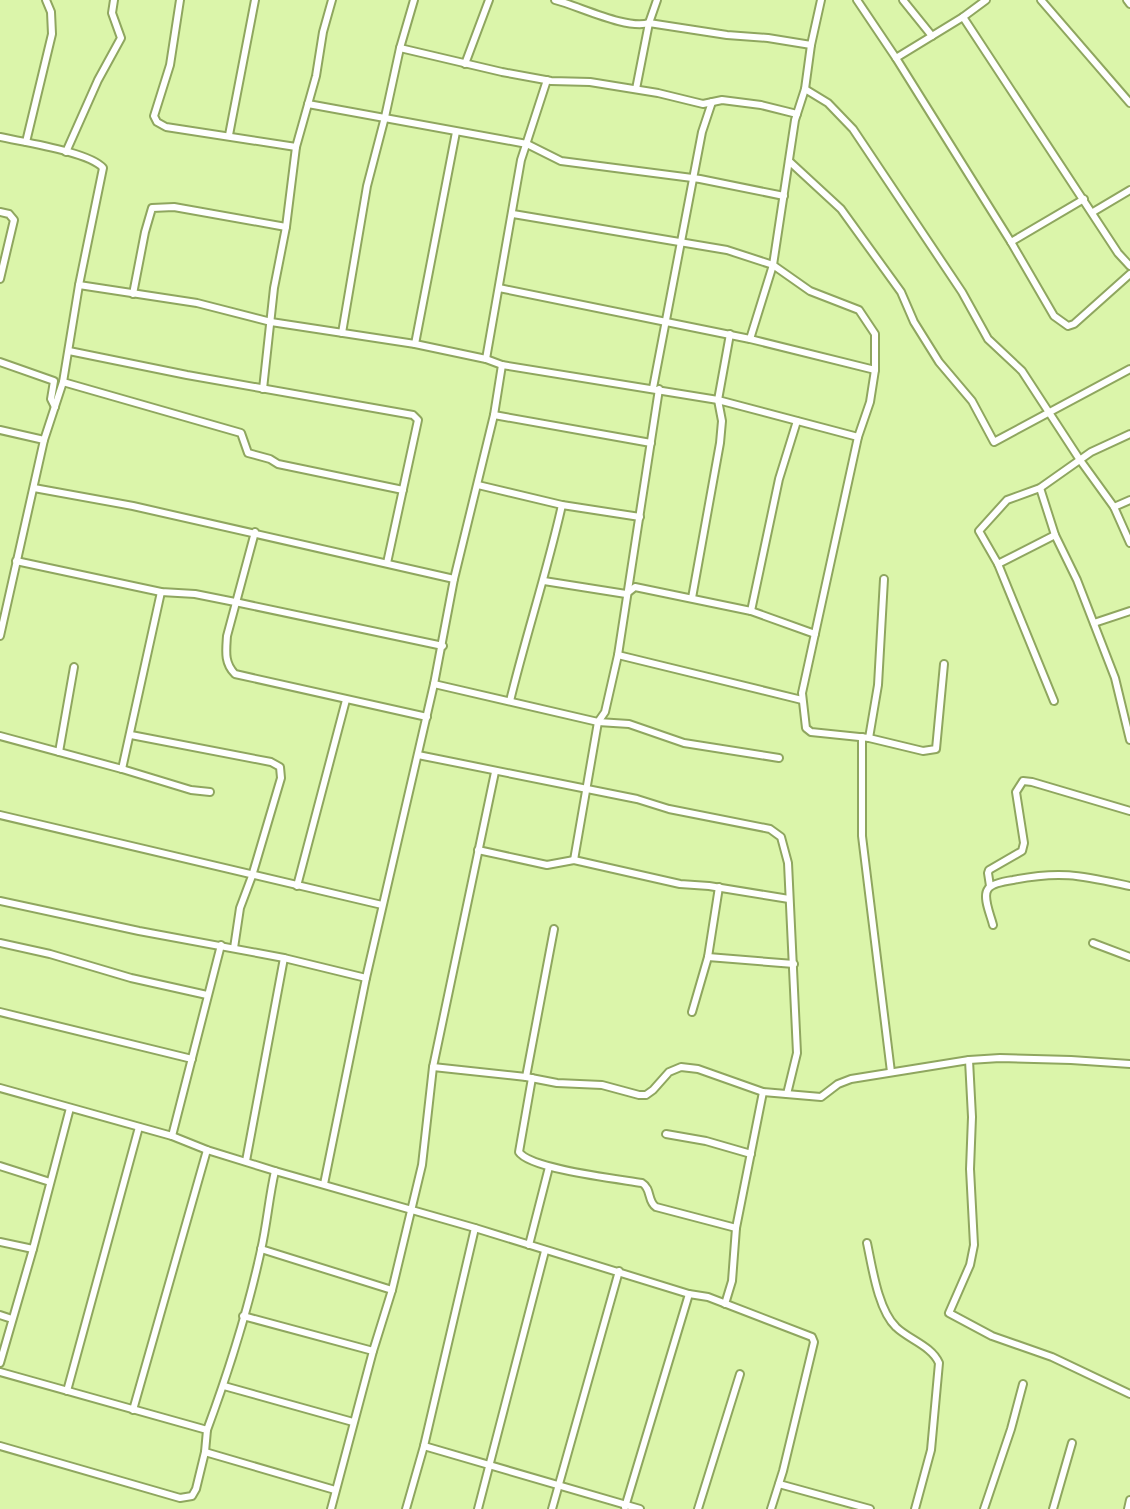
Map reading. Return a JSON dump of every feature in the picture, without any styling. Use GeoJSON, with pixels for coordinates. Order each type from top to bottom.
{"type":"FeatureCollection","features":[{"type":"Feature","properties":{"kind":"street"},"geometry":{"type":"LineString","coordinates":[[26,142],[52,34],[51,12],[46,0]]}},
{"type":"Feature","properties":{"kind":"street"},"geometry":{"type":"LineString","coordinates":[[66,152],[98,80],[121,38],[112,13],[114,0]]}},
{"type":"Feature","properties":{"kind":"street"},"geometry":{"type":"LineString","coordinates":[[180,0],[170,65],[154,116],[157,122],[166,127],[296,147]]}},
{"type":"Feature","properties":{"kind":"street"},"geometry":{"type":"LineString","coordinates":[[229,135],[255,0]]}},
{"type":"Feature","properties":{"kind":"street"},"geometry":{"type":"LineString","coordinates":[[263,389],[274,288],[286,227],[296,147],[316,76],[323,32],[332,0]]}},
{"type":"Feature","properties":{"kind":"street"},"geometry":{"type":"LineString","coordinates":[[342,333],[367,186],[414,0]]}},
{"type":"Feature","properties":{"kind":"street"},"geometry":{"type":"LineString","coordinates":[[465,64],[488,0]]}},
{"type":"Feature","properties":{"kind":"street"},"geometry":{"type":"LineString","coordinates":[[555,0],[614,20],[638,25],[649,23],[811,45]]}},
{"type":"Feature","properties":{"kind":"street"},"geometry":{"type":"LineString","coordinates":[[636,89],[649,23],[657,0]]}},
{"type":"Feature","properties":{"kind":"street"},"geometry":{"type":"LineString","coordinates":[[750,339],[773,265],[797,114],[821,0]]}},
{"type":"Feature","properties":{"kind":"street"},"geometry":{"type":"LineString","coordinates":[[857,0],[1011,242],[1054,316],[1068,326],[1079,320],[1130,274]]}},
{"type":"Feature","properties":{"kind":"street"},"geometry":{"type":"LineString","coordinates":[[904,0],[932,36]]}},
{"type":"Feature","properties":{"kind":"street"},"geometry":{"type":"LineString","coordinates":[[896,58],[986,0]]}},
{"type":"Feature","properties":{"kind":"street"},"geometry":{"type":"LineString","coordinates":[[1041,0],[1130,103]]}},
{"type":"Feature","properties":{"kind":"street"},"geometry":{"type":"LineString","coordinates":[[1127,0],[1130,4]]}},
{"type":"Feature","properties":{"kind":"street"},"geometry":{"type":"LineString","coordinates":[[963,17],[1118,253],[1130,266]]}},
{"type":"Feature","properties":{"kind":"street"},"geometry":{"type":"LineString","coordinates":[[400,48],[547,80],[590,82],[636,89],[703,104],[722,100],[748,103],[797,114]]}},
{"type":"Feature","properties":{"kind":"street"},"geometry":{"type":"LineString","coordinates":[[486,359],[521,160],[547,80]]}},
{"type":"Feature","properties":{"kind":"street"},"geometry":{"type":"LineString","coordinates":[[804,89],[828,103],[853,129],[962,292],[988,339],[1022,371],[1114,507],[1130,543]]}},
{"type":"Feature","properties":{"kind":"street"},"geometry":{"type":"LineString","coordinates":[[574,860],[598,722],[605,712],[618,655],[651,443],[666,323],[692,179],[702,132],[712,102]]}},
{"type":"Feature","properties":{"kind":"street"},"geometry":{"type":"LineString","coordinates":[[308,104],[456,132],[487,135],[527,144],[562,161],[692,179],[784,196]]}},
{"type":"Feature","properties":{"kind":"street"},"geometry":{"type":"LineString","coordinates":[[415,344],[456,132]]}},
{"type":"Feature","properties":{"kind":"street"},"geometry":{"type":"LineString","coordinates":[[0,137],[88,158],[103,168],[63,382],[44,439],[0,636]]}},
{"type":"Feature","properties":{"kind":"street"},"geometry":{"type":"LineString","coordinates":[[789,161],[841,209],[901,292],[914,322],[939,362],[972,401],[994,442],[1130,369]]}},
{"type":"Feature","properties":{"kind":"street"},"geometry":{"type":"LineString","coordinates":[[1093,212],[1130,190]]}},
{"type":"Feature","properties":{"kind":"street"},"geometry":{"type":"LineString","coordinates":[[1011,242],[1084,199]]}},
{"type":"Feature","properties":{"kind":"street"},"geometry":{"type":"LineString","coordinates":[[133,294],[152,208],[174,207],[286,227]]}},
{"type":"Feature","properties":{"kind":"street"},"geometry":{"type":"LineString","coordinates":[[0,212],[9,214],[13,220],[0,279]]}},
{"type":"Feature","properties":{"kind":"street"},"geometry":{"type":"LineString","coordinates":[[513,214],[727,250],[773,265],[810,291],[859,310],[875,334],[875,370],[870,402],[858,437],[802,693],[806,728],[811,732],[865,738],[923,751],[936,749],[944,664]]}},
{"type":"Feature","properties":{"kind":"street"},"geometry":{"type":"LineString","coordinates":[[79,285],[197,303],[271,322],[415,344],[502,365],[718,400],[858,437]]}},
{"type":"Feature","properties":{"kind":"street"},"geometry":{"type":"LineString","coordinates":[[499,288],[730,334],[875,370]]}},
{"type":"Feature","properties":{"kind":"street"},"geometry":{"type":"LineString","coordinates":[[692,598],[720,443],[722,421],[718,400],[730,334]]}},
{"type":"Feature","properties":{"kind":"street"},"geometry":{"type":"LineString","coordinates":[[69,351],[412,415],[418,420],[387,564]]}},
{"type":"Feature","properties":{"kind":"street"},"geometry":{"type":"LineString","coordinates":[[0,362],[54,381],[51,399],[55,407]]}},
{"type":"Feature","properties":{"kind":"street"},"geometry":{"type":"LineString","coordinates":[[324,1184],[382,905],[443,646],[454,579],[494,415],[502,365]]}},
{"type":"Feature","properties":{"kind":"street"},"geometry":{"type":"LineString","coordinates":[[63,382],[241,433],[248,453],[278,464],[403,490]]}},
{"type":"Feature","properties":{"kind":"street"},"geometry":{"type":"LineString","coordinates":[[494,415],[651,443]]}},
{"type":"Feature","properties":{"kind":"street"},"geometry":{"type":"LineString","coordinates":[[751,611],[779,479],[797,421]]}},
{"type":"Feature","properties":{"kind":"street"},"geometry":{"type":"LineString","coordinates":[[0,430],[44,439]]}},
{"type":"Feature","properties":{"kind":"street"},"geometry":{"type":"LineString","coordinates":[[1054,701],[998,564],[979,531],[1007,500],[1040,488],[1091,452],[1130,434]]}},
{"type":"Feature","properties":{"kind":"street"},"geometry":{"type":"LineString","coordinates":[[478,485],[562,505],[640,517]]}},
{"type":"Feature","properties":{"kind":"street"},"geometry":{"type":"LineString","coordinates":[[34,488],[255,532],[454,579]]}},
{"type":"Feature","properties":{"kind":"street"},"geometry":{"type":"LineString","coordinates":[[1040,488],[1055,535],[1115,678],[1130,740]]}},
{"type":"Feature","properties":{"kind":"street"},"geometry":{"type":"LineString","coordinates":[[1114,507],[1130,500]]}},
{"type":"Feature","properties":{"kind":"street"},"geometry":{"type":"LineString","coordinates":[[510,701],[562,505]]}},
{"type":"Feature","properties":{"kind":"street"},"geometry":{"type":"LineString","coordinates":[[255,532],[227,636],[226,654],[230,669],[235,674],[427,717]]}},
{"type":"Feature","properties":{"kind":"street"},"geometry":{"type":"LineString","coordinates":[[998,564],[1055,535]]}},
{"type":"Feature","properties":{"kind":"street"},"geometry":{"type":"LineString","coordinates":[[16,561],[161,592],[195,594],[443,646]]}},
{"type":"Feature","properties":{"kind":"street"},"geometry":{"type":"LineString","coordinates":[[884,579],[878,685],[865,738],[862,836],[891,1072]]}},
{"type":"Feature","properties":{"kind":"street"},"geometry":{"type":"LineString","coordinates":[[544,580],[626,594]]}},
{"type":"Feature","properties":{"kind":"street"},"geometry":{"type":"LineString","coordinates":[[626,594],[635,586],[692,598],[751,611],[815,634]]}},
{"type":"Feature","properties":{"kind":"street"},"geometry":{"type":"LineString","coordinates":[[122,769],[161,592]]}},
{"type":"Feature","properties":{"kind":"street"},"geometry":{"type":"LineString","coordinates":[[1094,623],[1130,611]]}},
{"type":"Feature","properties":{"kind":"street"},"geometry":{"type":"LineString","coordinates":[[618,655],[802,700]]}},
{"type":"Feature","properties":{"kind":"street"},"geometry":{"type":"LineString","coordinates":[[59,752],[74,667]]}},
{"type":"Feature","properties":{"kind":"street"},"geometry":{"type":"LineString","coordinates":[[434,684],[598,722],[629,724],[684,743],[779,758]]}},
{"type":"Feature","properties":{"kind":"street"},"geometry":{"type":"LineString","coordinates":[[297,886],[346,700]]}},
{"type":"Feature","properties":{"kind":"street"},"geometry":{"type":"LineString","coordinates":[[131,735],[271,762],[280,767],[281,778],[240,908],[234,948]]}},
{"type":"Feature","properties":{"kind":"street"},"geometry":{"type":"LineString","coordinates":[[0,736],[191,790],[210,792]]}},
{"type":"Feature","properties":{"kind":"street"},"geometry":{"type":"LineString","coordinates":[[418,755],[770,829],[781,837],[788,863],[797,1053],[787,1094]]}},
{"type":"Feature","properties":{"kind":"street"},"geometry":{"type":"LineString","coordinates":[[331,1509],[373,1350],[392,1290],[422,1166],[432,1067],[495,772]]}},
{"type":"Feature","properties":{"kind":"street"},"geometry":{"type":"LineString","coordinates":[[993,925],[986,897],[990,886],[988,873],[1022,851],[1024,843],[1016,792],[1023,781],[1129,810]]}},
{"type":"Feature","properties":{"kind":"street"},"geometry":{"type":"LineString","coordinates":[[0,815],[382,905]]}},
{"type":"Feature","properties":{"kind":"street"},"geometry":{"type":"LineString","coordinates":[[478,849],[547,865],[574,860],[680,884],[719,887],[789,900]]}},
{"type":"Feature","properties":{"kind":"street"},"geometry":{"type":"LineString","coordinates":[[990,886],[1042,874],[1074,874],[1130,886]]}},
{"type":"Feature","properties":{"kind":"street"},"geometry":{"type":"LineString","coordinates":[[692,1012],[708,957],[719,887]]}},
{"type":"Feature","properties":{"kind":"street"},"geometry":{"type":"LineString","coordinates":[[0,901],[284,958],[366,978]]}},
{"type":"Feature","properties":{"kind":"street"},"geometry":{"type":"LineString","coordinates":[[555,929],[529,1078],[519,1152],[522,1157],[549,1167],[642,1183],[648,1188],[651,1202],[656,1207],[736,1228]]}},
{"type":"Feature","properties":{"kind":"street"},"geometry":{"type":"LineString","coordinates":[[0,943],[207,995]]}},
{"type":"Feature","properties":{"kind":"street"},"geometry":{"type":"LineString","coordinates":[[1093,943],[1130,957]]}},
{"type":"Feature","properties":{"kind":"street"},"geometry":{"type":"LineString","coordinates":[[172,1136],[221,946]]}},
{"type":"Feature","properties":{"kind":"street"},"geometry":{"type":"LineString","coordinates":[[708,957],[794,964]]}},
{"type":"Feature","properties":{"kind":"street"},"geometry":{"type":"LineString","coordinates":[[246,1161],[284,958]]}},
{"type":"Feature","properties":{"kind":"street"},"geometry":{"type":"LineString","coordinates":[[0,1012],[192,1059]]}},
{"type":"Feature","properties":{"kind":"street"},"geometry":{"type":"LineString","coordinates":[[969,1060],[974,1245],[970,1265],[949,1313],[992,1336],[1052,1357],[1130,1394]]}},
{"type":"Feature","properties":{"kind":"street"},"geometry":{"type":"LineString","coordinates":[[432,1067],[556,1083],[602,1085],[639,1096],[646,1095],[669,1072],[681,1067],[698,1069],[763,1092],[821,1097],[838,1084],[851,1079],[969,1060],[1071,1060],[1130,1064]]}},
{"type":"Feature","properties":{"kind":"street"},"geometry":{"type":"LineString","coordinates":[[0,1088],[172,1136],[275,1171],[619,1271],[725,1304],[813,1337],[814,1342],[771,1509]]}},
{"type":"Feature","properties":{"kind":"street"},"geometry":{"type":"LineString","coordinates":[[725,1304],[732,1281],[736,1228],[763,1092]]}},
{"type":"Feature","properties":{"kind":"street"},"geometry":{"type":"LineString","coordinates":[[0,1363],[70,1108]]}},
{"type":"Feature","properties":{"kind":"street"},"geometry":{"type":"LineString","coordinates":[[67,1391],[139,1127]]}},
{"type":"Feature","properties":{"kind":"street"},"geometry":{"type":"LineString","coordinates":[[666,1134],[706,1141],[751,1154]]}},
{"type":"Feature","properties":{"kind":"street"},"geometry":{"type":"LineString","coordinates":[[133,1410],[207,1150]]}},
{"type":"Feature","properties":{"kind":"street"},"geometry":{"type":"LineString","coordinates":[[0,1166],[50,1182]]}},
{"type":"Feature","properties":{"kind":"street"},"geometry":{"type":"LineString","coordinates":[[529,1245],[549,1167]]}},
{"type":"Feature","properties":{"kind":"street"},"geometry":{"type":"LineString","coordinates":[[0,1446],[180,1499],[192,1496],[197,1489],[207,1430],[224,1386],[261,1249],[275,1171]]}},
{"type":"Feature","properties":{"kind":"street"},"geometry":{"type":"LineString","coordinates":[[406,1509],[424,1446],[475,1228]]}},
{"type":"Feature","properties":{"kind":"street"},"geometry":{"type":"LineString","coordinates":[[0,1242],[33,1250]]}},
{"type":"Feature","properties":{"kind":"street"},"geometry":{"type":"LineString","coordinates":[[867,1243],[884,1308],[894,1326],[930,1352],[939,1363],[931,1450],[915,1509]]}},
{"type":"Feature","properties":{"kind":"street"},"geometry":{"type":"LineString","coordinates":[[261,1249],[392,1290]]}},
{"type":"Feature","properties":{"kind":"street"},"geometry":{"type":"LineString","coordinates":[[478,1509],[545,1251]]}},
{"type":"Feature","properties":{"kind":"street"},"geometry":{"type":"LineString","coordinates":[[552,1509],[619,1271]]}},
{"type":"Feature","properties":{"kind":"street"},"geometry":{"type":"LineString","coordinates":[[625,1507],[689,1294]]}},
{"type":"Feature","properties":{"kind":"street"},"geometry":{"type":"LineString","coordinates":[[0,1315],[12,1318]]}},
{"type":"Feature","properties":{"kind":"street"},"geometry":{"type":"LineString","coordinates":[[243,1316],[373,1350]]}},
{"type":"Feature","properties":{"kind":"street"},"geometry":{"type":"LineString","coordinates":[[0,1372],[207,1430]]}},
{"type":"Feature","properties":{"kind":"street"},"geometry":{"type":"LineString","coordinates":[[698,1509],[740,1374]]}},
{"type":"Feature","properties":{"kind":"street"},"geometry":{"type":"LineString","coordinates":[[984,1509],[1023,1384]]}},
{"type":"Feature","properties":{"kind":"street"},"geometry":{"type":"LineString","coordinates":[[224,1386],[353,1422]]}},
{"type":"Feature","properties":{"kind":"street"},"geometry":{"type":"LineString","coordinates":[[1053,1509],[1072,1443]]}},
{"type":"Feature","properties":{"kind":"street"},"geometry":{"type":"LineString","coordinates":[[424,1446],[625,1507],[640,1509]]}},
{"type":"Feature","properties":{"kind":"street"},"geometry":{"type":"LineString","coordinates":[[205,1452],[335,1490]]}},
{"type":"Feature","properties":{"kind":"street"},"geometry":{"type":"LineString","coordinates":[[779,1484],[870,1509]]}},
{"type":"Feature","properties":{"kind":"street"},"geometry":{"type":"LineString","coordinates":[[1128,1509],[1130,1500]]}}]}
